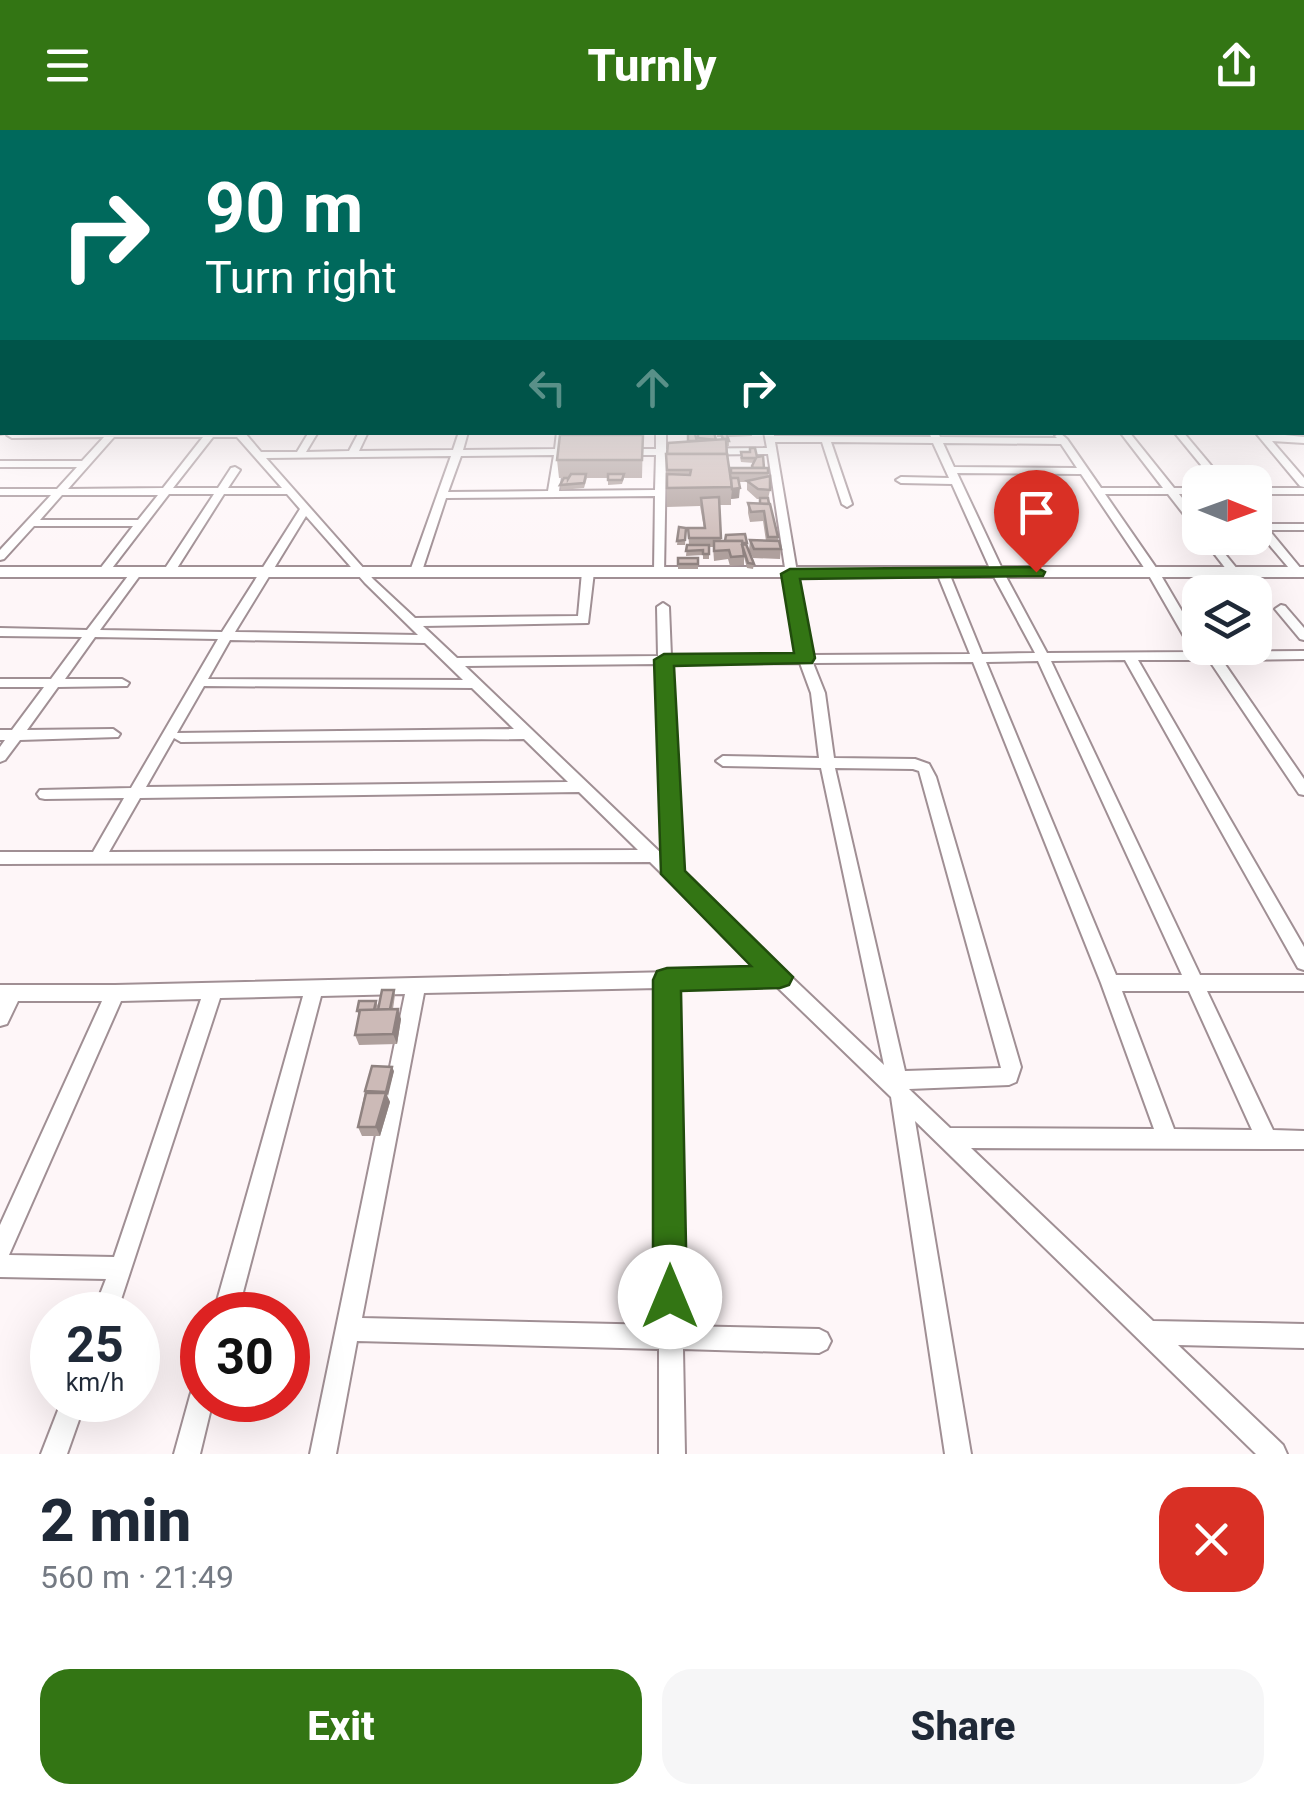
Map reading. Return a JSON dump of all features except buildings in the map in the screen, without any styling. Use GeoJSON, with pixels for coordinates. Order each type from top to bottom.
{"type":"FeatureCollection","features":[{"type":"Feature","properties":{"kind":"street"},"geometry":{"type":"LineString","coordinates":[[0,558],[112,435]]}},
{"type":"Feature","properties":{"kind":"street"},"geometry":{"type":"LineString","coordinates":[[102,574],[209,435]]}},
{"type":"Feature","properties":{"kind":"street"},"geometry":{"type":"LineString","coordinates":[[214,435],[300,454],[592,452]]}},
{"type":"Feature","properties":{"kind":"street"},"geometry":{"type":"LineString","coordinates":[[300,454],[312,435]]}},
{"type":"Feature","properties":{"kind":"street"},"geometry":{"type":"LineString","coordinates":[[353,453],[362,435]]}},
{"type":"Feature","properties":{"kind":"street"},"geometry":{"type":"LineString","coordinates":[[415,574],[463,435]]}},
{"type":"Feature","properties":{"kind":"street"},"geometry":{"type":"LineString","coordinates":[[553,494],[561,435]]}},
{"type":"Feature","properties":{"kind":"street"},"geometry":{"type":"LineString","coordinates":[[660,572],[661,435]]}},
{"type":"Feature","properties":{"kind":"street"},"geometry":{"type":"LineString","coordinates":[[1126,435],[1182,504]]}},
{"type":"Feature","properties":{"kind":"street"},"geometry":{"type":"LineString","coordinates":[[1181,435],[1206,465]]}},
{"type":"Feature","properties":{"kind":"street"},"geometry":{"type":"LineString","coordinates":[[1262,435],[1304,440]]}},
{"type":"Feature","properties":{"kind":"street"},"geometry":{"type":"LineString","coordinates":[[1262,435],[1304,488]]}},
{"type":"Feature","properties":{"kind":"street"},"geometry":{"type":"LineString","coordinates":[[934,437],[1043,657],[1268,1139]]}},
{"type":"Feature","properties":{"kind":"street"},"geometry":{"type":"LineString","coordinates":[[609,452],[659,452],[771,441],[1061,437],[1182,616]]}},
{"type":"Feature","properties":{"kind":"street"},"geometry":{"type":"LineString","coordinates":[[826,440],[847,504]]}},
{"type":"Feature","properties":{"kind":"street"},"geometry":{"type":"LineString","coordinates":[[771,441],[805,658],[818,694],[827,762],[898,1086],[958,1454]]}},
{"type":"Feature","properties":{"kind":"street"},"geometry":{"type":"LineString","coordinates":[[247,443],[361,573],[898,1086],[946,1138],[1274,1454]]}},
{"type":"Feature","properties":{"kind":"street"},"geometry":{"type":"LineString","coordinates":[[0,464],[85,464]]}},
{"type":"Feature","properties":{"kind":"street"},"geometry":{"type":"LineString","coordinates":[[168,574],[235,470]]}},
{"type":"Feature","properties":{"kind":"street"},"geometry":{"type":"LineString","coordinates":[[901,480],[1084,471]]}},
{"type":"Feature","properties":{"kind":"street"},"geometry":{"type":"LineString","coordinates":[[1272,490],[1304,488]]}},
{"type":"Feature","properties":{"kind":"street"},"geometry":{"type":"LineString","coordinates":[[1098,491],[1182,491]]}},
{"type":"Feature","properties":{"kind":"street"},"geometry":{"type":"LineString","coordinates":[[0,492],[290,492]]}},
{"type":"Feature","properties":{"kind":"street"},"geometry":{"type":"LineString","coordinates":[[442,495],[659,493]]}},
{"type":"Feature","properties":{"kind":"street"},"geometry":{"type":"LineString","coordinates":[[98,859],[226,636],[305,509]]}},
{"type":"Feature","properties":{"kind":"street"},"geometry":{"type":"LineString","coordinates":[[32,523],[142,522]]}},
{"type":"Feature","properties":{"kind":"street"},"geometry":{"type":"LineString","coordinates":[[1272,525],[1304,526]]}},
{"type":"Feature","properties":{"kind":"street"},"geometry":{"type":"LineString","coordinates":[[0,539],[18,539]]}},
{"type":"Feature","properties":{"kind":"street"},"geometry":{"type":"LineString","coordinates":[[1272,540],[1301,572]]}},
{"type":"Feature","properties":{"kind":"street"},"geometry":{"type":"LineString","coordinates":[[1221,555],[1234,572]]}},
{"type":"Feature","properties":{"kind":"street"},"geometry":{"type":"LineString","coordinates":[[0,572],[1301,572]]}},
{"type":"Feature","properties":{"kind":"street"},"geometry":{"type":"LineString","coordinates":[[412,622],[584,620],[588,572]]}},
{"type":"Feature","properties":{"kind":"street"},"geometry":{"type":"LineString","coordinates":[[943,573],[1110,983],[1167,1138]]}},
{"type":"Feature","properties":{"kind":"street"},"geometry":{"type":"LineString","coordinates":[[0,757],[8,735],[134,574]]}},
{"type":"Feature","properties":{"kind":"street"},"geometry":{"type":"LineString","coordinates":[[663,607],[673,874]]}},
{"type":"Feature","properties":{"kind":"street"},"geometry":{"type":"LineString","coordinates":[[1282,608],[1304,636]]}},
{"type":"Feature","properties":{"kind":"street"},"geometry":{"type":"LineString","coordinates":[[0,632],[430,639]]}},
{"type":"Feature","properties":{"kind":"street"},"geometry":{"type":"LineString","coordinates":[[1272,655],[1304,655]]}},
{"type":"Feature","properties":{"kind":"street"},"geometry":{"type":"LineString","coordinates":[[1129,656],[1304,963]]}},
{"type":"Feature","properties":{"kind":"street"},"geometry":{"type":"LineString","coordinates":[[453,662],[1182,656]]}},
{"type":"Feature","properties":{"kind":"street"},"geometry":{"type":"LineString","coordinates":[[1214,665],[1304,790]]}},
{"type":"Feature","properties":{"kind":"street"},"geometry":{"type":"LineString","coordinates":[[0,682],[122,683]]}},
{"type":"Feature","properties":{"kind":"street"},"geometry":{"type":"LineString","coordinates":[[210,683],[476,684]]}},
{"type":"Feature","properties":{"kind":"street"},"geometry":{"type":"LineString","coordinates":[[8,735],[114,734]]}},
{"type":"Feature","properties":{"kind":"street"},"geometry":{"type":"LineString","coordinates":[[181,737],[528,734]]}},
{"type":"Feature","properties":{"kind":"street"},"geometry":{"type":"LineString","coordinates":[[723,762],[915,764],[924,768],[1011,1066],[1009,1076],[998,1078],[898,1086]]}},
{"type":"Feature","properties":{"kind":"street"},"geometry":{"type":"LineString","coordinates":[[45,794],[582,786]]}},
{"type":"Feature","properties":{"kind":"street"},"geometry":{"type":"LineString","coordinates":[[0,858],[654,856]]}},
{"type":"Feature","properties":{"kind":"street"},"geometry":{"type":"LineString","coordinates":[[0,1018],[6,993],[780,977]]}},
{"type":"Feature","properties":{"kind":"street"},"geometry":{"type":"LineString","coordinates":[[667,980],[672,1454]]}},
{"type":"Feature","properties":{"kind":"street"},"geometry":{"type":"LineString","coordinates":[[1110,983],[1304,983]]}},
{"type":"Feature","properties":{"kind":"street"},"geometry":{"type":"LineString","coordinates":[[323,1454],[416,986]]}},
{"type":"Feature","properties":{"kind":"street"},"geometry":{"type":"LineString","coordinates":[[230,1292],[314,988]]}},
{"type":"Feature","properties":{"kind":"street"},"geometry":{"type":"LineString","coordinates":[[112,1292],[212,991]]}},
{"type":"Feature","properties":{"kind":"street"},"geometry":{"type":"LineString","coordinates":[[0,1250],[116,993]]}},
{"type":"Feature","properties":{"kind":"street"},"geometry":{"type":"LineString","coordinates":[[946,1138],[1302,1140]]}},
{"type":"Feature","properties":{"kind":"street"},"geometry":{"type":"LineString","coordinates":[[0,1266],[121,1268]]}},
{"type":"Feature","properties":{"kind":"street"},"geometry":{"type":"LineString","coordinates":[[348,1329],[819,1341]]}},
{"type":"Feature","properties":{"kind":"street"},"geometry":{"type":"LineString","coordinates":[[1148,1333],[1304,1336]]}},
{"type":"Feature","properties":{"kind":"street"},"geometry":{"type":"LineString","coordinates":[[54,1454],[66,1422]]}},
{"type":"Feature","properties":{"kind":"street"},"geometry":{"type":"LineString","coordinates":[[187,1454],[195,1422]]}},
{"type":"Feature","properties":{"kind":"route"},"geometry":{"type":"LineString","coordinates":[[670,1297],[667,980],[780,977],[673,874],[664,660],[805,658],[790,574],[1036,572]]}}]}
